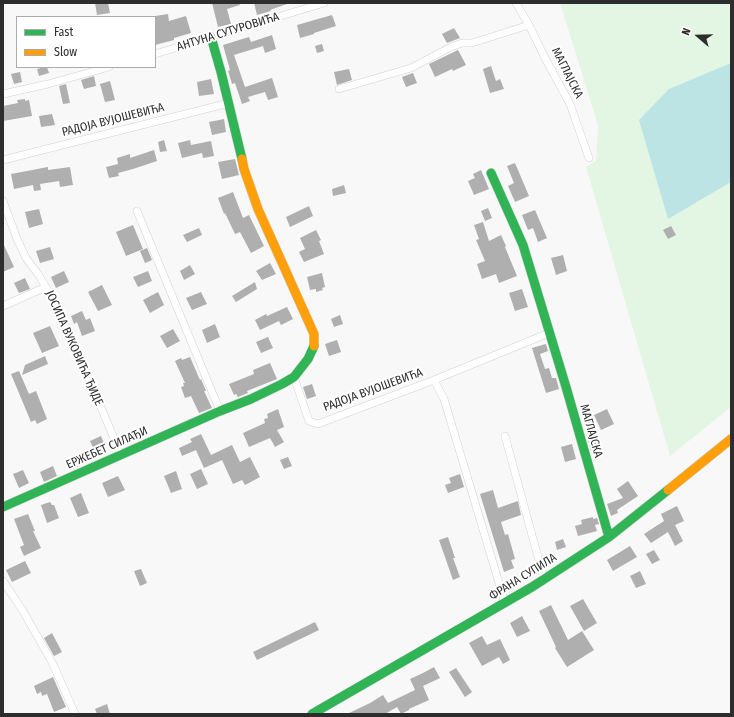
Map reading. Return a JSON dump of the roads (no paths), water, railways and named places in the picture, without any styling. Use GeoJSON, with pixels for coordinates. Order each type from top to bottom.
{"type":"FeatureCollection","features":[{"type":"Feature","properties":{"kind":"street","name":"АНТУНА СУТУРОВИЋА"},"geometry":{"type":"LineString","coordinates":[[156,54],[324,3]]}},
{"type":"Feature","properties":{"kind":"street","name":"МАГЛАЈСКА"},"geometry":{"type":"LineString","coordinates":[[516,3],[570,104],[589,158]]}},
{"type":"Feature","properties":{"kind":"street"},"geometry":{"type":"LineString","coordinates":[[339,89],[411,68],[451,47],[462,43],[472,43],[529,25]]}},
{"type":"Feature","properties":{"kind":"street"},"geometry":{"type":"LineString","coordinates":[[211,37],[229,103],[244,169],[258,209],[314,334],[314,347],[308,359],[294,377]]}},
{"type":"Feature","properties":{"kind":"street"},"geometry":{"type":"LineString","coordinates":[[3,94],[48,84],[105,68]]}},
{"type":"Feature","properties":{"kind":"street","name":"РАДОЈА ВУЈОШЕВИЋА"},"geometry":{"type":"LineString","coordinates":[[3,160],[229,103]]}},
{"type":"Feature","properties":{"kind":"street","name":"МАГЛАЈСКА"},"geometry":{"type":"LineString","coordinates":[[491,172],[523,245],[609,537]]}},
{"type":"Feature","properties":{"kind":"street","name":"ЈОСИПА ВУКОВИЋА ЂИДЕ"},"geometry":{"type":"LineString","coordinates":[[3,201],[17,239],[26,258],[46,287],[74,341],[121,455]]}},
{"type":"Feature","properties":{"kind":"street"},"geometry":{"type":"LineString","coordinates":[[138,212],[220,412]]}},
{"type":"Feature","properties":{"kind":"street"},"geometry":{"type":"LineString","coordinates":[[3,306],[46,287]]}},
{"type":"Feature","properties":{"kind":"street"},"geometry":{"type":"LineString","coordinates":[[434,380],[549,333]]}},
{"type":"Feature","properties":{"kind":"street","name":"РАДОЈА ВУЈОШЕВИЋА"},"geometry":{"type":"LineString","coordinates":[[294,377],[309,421],[318,424],[434,380],[444,399],[505,603]]}},
{"type":"Feature","properties":{"kind":"street","name":"ЕРЖЕБЕТ СИЛАЂИ"},"geometry":{"type":"LineString","coordinates":[[3,507],[251,399],[294,377]]}},
{"type":"Feature","properties":{"kind":"street"},"geometry":{"type":"LineString","coordinates":[[505,436],[544,579]]}},
{"type":"Feature","properties":{"kind":"street","name":"ФРАНА СУПИЛА"},"geometry":{"type":"LineString","coordinates":[[312,714],[505,603],[609,537],[731,439]]}},
{"type":"Feature","properties":{"kind":"street"},"geometry":{"type":"LineString","coordinates":[[3,581],[23,611],[53,664],[75,714]]}},
{"type":"Feature","properties":{"kind":"water"},"geometry":{"type":"Polygon","coordinates":[[[731,63],[731,182],[668,219],[639,120],[669,89],[731,63]]]}}]}
